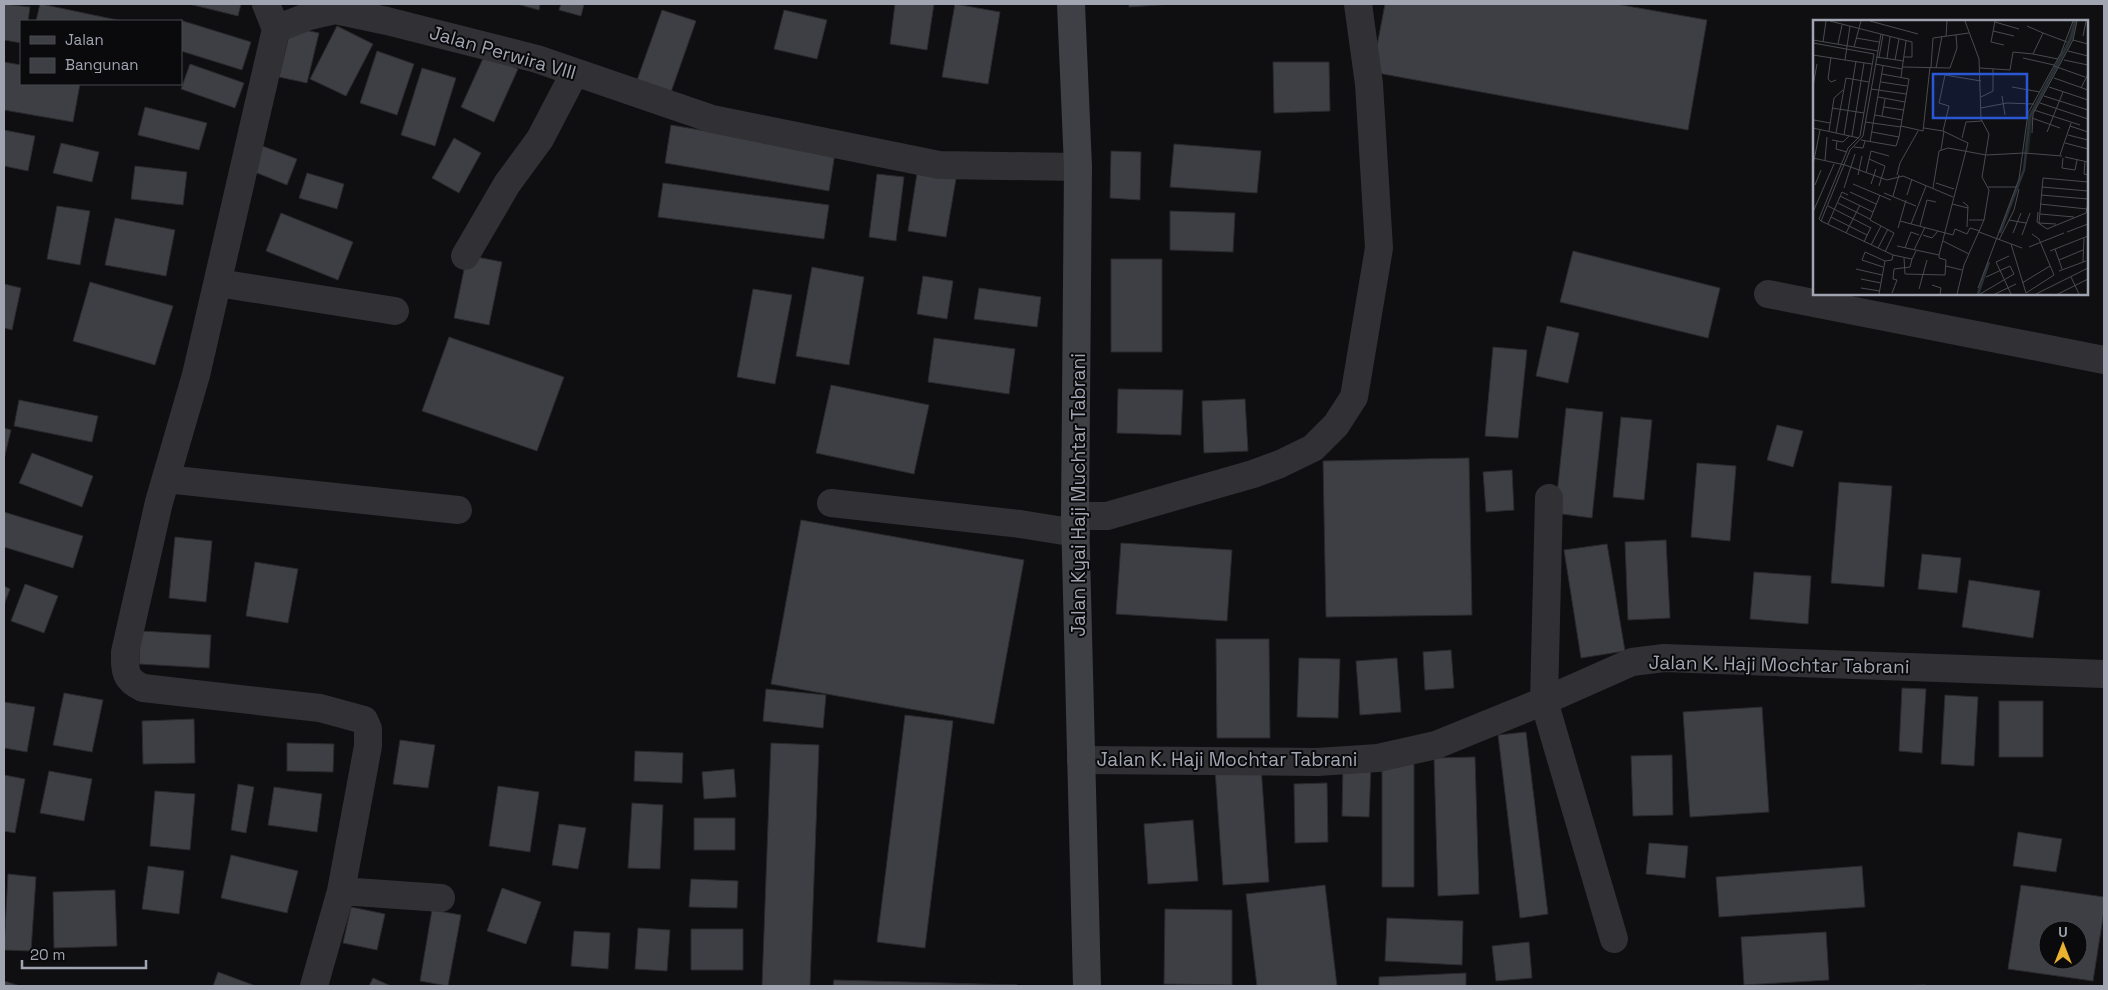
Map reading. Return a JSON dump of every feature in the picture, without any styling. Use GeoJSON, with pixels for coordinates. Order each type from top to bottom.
{"type":"FeatureCollection","features":[{"type":"Feature","properties":{"kind":"street"},"geometry":{"type":"LineString","coordinates":[[266,4],[276,29],[196,375],[166,479],[125,652],[125,671],[132,682],[143,688],[320,708],[364,720],[368,729],[368,746],[341,891],[314,986]]}},
{"type":"Feature","properties":{"kind":"street","name":"Jalan Kyai Haji Muchtar Tabrani"},"geometry":{"type":"LineString","coordinates":[[1071,4],[1078,168],[1075,525],[1087,986]]}},
{"type":"Feature","properties":{"kind":"street"},"geometry":{"type":"LineString","coordinates":[[832,502],[1020,524],[1075,525],[1253,474],[1280,464],[1313,448],[1336,425],[1354,397],[1379,248],[1369,84],[1358,4]]}},
{"type":"Feature","properties":{"kind":"street","name":"Jalan Perwira VIII"},"geometry":{"type":"LineString","coordinates":[[276,29],[309,16],[335,10],[386,12],[537,59],[712,119],[939,165],[1078,168]]}},
{"type":"Feature","properties":{"kind":"street"},"geometry":{"type":"LineString","coordinates":[[465,256],[507,184],[540,140],[575,72]]}},
{"type":"Feature","properties":{"kind":"street"},"geometry":{"type":"LineString","coordinates":[[218,283],[395,311]]}},
{"type":"Feature","properties":{"kind":"street"},"geometry":{"type":"LineString","coordinates":[[1768,294],[2104,360]]}},
{"type":"Feature","properties":{"kind":"street"},"geometry":{"type":"LineString","coordinates":[[166,479],[458,510]]}},
{"type":"Feature","properties":{"kind":"street"},"geometry":{"type":"LineString","coordinates":[[1549,498],[1544,702],[1614,939]]}},
{"type":"Feature","properties":{"kind":"street","name":"Jalan K. Haji Mochtar Tabrani"},"geometry":{"type":"LineString","coordinates":[[1081,760],[1317,762],[1378,758],[1436,745],[1544,702],[1632,662],[1664,658],[2104,674]]}},
{"type":"Feature","properties":{"kind":"street"},"geometry":{"type":"LineString","coordinates":[[341,891],[441,898]]}},
{"type":"Feature","properties":{"kind":"building"},"geometry":{"type":"Polygon","coordinates":[[[4,4],[30,7],[28,20],[20,20],[20,43],[4,40],[4,4]]]}},
{"type":"Feature","properties":{"kind":"building"},"geometry":{"type":"Polygon","coordinates":[[[41,4],[117,20],[36,20],[41,4]]]}},
{"type":"Feature","properties":{"kind":"building"},"geometry":{"type":"Polygon","coordinates":[[[189,4],[241,4],[238,16],[189,4]]]}},
{"type":"Feature","properties":{"kind":"building"},"geometry":{"type":"Polygon","coordinates":[[[517,4],[540,4],[539,10],[517,4]]]}},
{"type":"Feature","properties":{"kind":"building"},"geometry":{"type":"Polygon","coordinates":[[[561,4],[584,4],[581,16],[559,10],[561,4]]]}},
{"type":"Feature","properties":{"kind":"building"},"geometry":{"type":"Polygon","coordinates":[[[895,4],[934,4],[927,50],[890,44],[895,4]]]}},
{"type":"Feature","properties":{"kind":"building"},"geometry":{"type":"Polygon","coordinates":[[[955,4],[1000,12],[988,84],[942,77],[955,4]]]}},
{"type":"Feature","properties":{"kind":"building"},"geometry":{"type":"Polygon","coordinates":[[[1129,4],[1172,4],[1129,7],[1129,4]]]}},
{"type":"Feature","properties":{"kind":"building"},"geometry":{"type":"Polygon","coordinates":[[[1385,4],[1616,4],[1707,20],[1688,130],[1372,72],[1385,4]]]}},
{"type":"Feature","properties":{"kind":"building"},"geometry":{"type":"Polygon","coordinates":[[[662,10],[696,21],[670,95],[636,83],[662,10]]]}},
{"type":"Feature","properties":{"kind":"building"},"geometry":{"type":"Polygon","coordinates":[[[784,10],[827,20],[817,59],[774,49],[784,10]]]}},
{"type":"Feature","properties":{"kind":"building"},"geometry":{"type":"Polygon","coordinates":[[[182,21],[251,42],[242,70],[182,51],[182,21]]]}},
{"type":"Feature","properties":{"kind":"building"},"geometry":{"type":"Polygon","coordinates":[[[337,26],[373,44],[346,96],[310,79],[337,26]]]}},
{"type":"Feature","properties":{"kind":"building"},"geometry":{"type":"Polygon","coordinates":[[[291,27],[319,33],[307,83],[279,77],[291,27]]]}},
{"type":"Feature","properties":{"kind":"building"},"geometry":{"type":"Polygon","coordinates":[[[377,51],[414,64],[397,115],[360,103],[377,51]]]}},
{"type":"Feature","properties":{"kind":"building"},"geometry":{"type":"Polygon","coordinates":[[[485,54],[518,69],[494,122],[461,107],[485,54]]]}},
{"type":"Feature","properties":{"kind":"building"},"geometry":{"type":"Polygon","coordinates":[[[4,62],[20,65],[20,85],[80,85],[73,122],[4,110],[4,62]]]}},
{"type":"Feature","properties":{"kind":"building"},"geometry":{"type":"Polygon","coordinates":[[[1273,62],[1329,62],[1330,111],[1274,113],[1273,62]]]}},
{"type":"Feature","properties":{"kind":"building"},"geometry":{"type":"Polygon","coordinates":[[[190,64],[244,83],[235,108],[181,89],[190,64]]]}},
{"type":"Feature","properties":{"kind":"building"},"geometry":{"type":"Polygon","coordinates":[[[422,68],[456,78],[435,146],[401,135],[422,68]]]}},
{"type":"Feature","properties":{"kind":"building"},"geometry":{"type":"Polygon","coordinates":[[[145,107],[207,123],[199,150],[138,135],[145,107]]]}},
{"type":"Feature","properties":{"kind":"building"},"geometry":{"type":"Polygon","coordinates":[[[671,125],[835,153],[829,191],[665,163],[671,125]]]}},
{"type":"Feature","properties":{"kind":"building"},"geometry":{"type":"Polygon","coordinates":[[[4,130],[35,136],[28,171],[4,166],[4,130]]]}},
{"type":"Feature","properties":{"kind":"building"},"geometry":{"type":"Polygon","coordinates":[[[454,138],[481,153],[459,193],[432,178],[454,138]]]}},
{"type":"Feature","properties":{"kind":"building"},"geometry":{"type":"Polygon","coordinates":[[[61,143],[99,152],[92,182],[53,173],[61,143]]]}},
{"type":"Feature","properties":{"kind":"building"},"geometry":{"type":"Polygon","coordinates":[[[257,144],[297,159],[287,185],[247,169],[257,144]]]}},
{"type":"Feature","properties":{"kind":"building"},"geometry":{"type":"Polygon","coordinates":[[[1174,144],[1261,151],[1257,193],[1170,187],[1174,144]]]}},
{"type":"Feature","properties":{"kind":"building"},"geometry":{"type":"Polygon","coordinates":[[[1111,151],[1141,152],[1140,200],[1110,198],[1111,151]]]}},
{"type":"Feature","properties":{"kind":"building"},"geometry":{"type":"Polygon","coordinates":[[[135,166],[187,172],[183,205],[131,199],[135,166]]]}},
{"type":"Feature","properties":{"kind":"building"},"geometry":{"type":"Polygon","coordinates":[[[918,167],[957,173],[946,237],[908,231],[918,167]]]}},
{"type":"Feature","properties":{"kind":"building"},"geometry":{"type":"Polygon","coordinates":[[[307,173],[344,184],[337,209],[299,198],[307,173]]]}},
{"type":"Feature","properties":{"kind":"building"},"geometry":{"type":"Polygon","coordinates":[[[877,174],[904,177],[896,241],[869,237],[877,174]]]}},
{"type":"Feature","properties":{"kind":"building"},"geometry":{"type":"Polygon","coordinates":[[[663,183],[829,205],[824,239],[658,217],[663,183]]]}},
{"type":"Feature","properties":{"kind":"building"},"geometry":{"type":"Polygon","coordinates":[[[57,206],[90,211],[80,265],[47,259],[57,206]]]}},
{"type":"Feature","properties":{"kind":"building"},"geometry":{"type":"Polygon","coordinates":[[[1170,211],[1235,213],[1233,252],[1170,250],[1170,211]]]}},
{"type":"Feature","properties":{"kind":"building"},"geometry":{"type":"Polygon","coordinates":[[[281,213],[353,242],[338,280],[266,251],[281,213]]]}},
{"type":"Feature","properties":{"kind":"building"},"geometry":{"type":"Polygon","coordinates":[[[115,218],[175,230],[166,276],[105,265],[115,218]]]}},
{"type":"Feature","properties":{"kind":"building"},"geometry":{"type":"Polygon","coordinates":[[[1573,251],[1720,288],[1708,338],[1560,302],[1573,251]]]}},
{"type":"Feature","properties":{"kind":"building"},"geometry":{"type":"Polygon","coordinates":[[[467,255],[502,262],[489,325],[454,318],[467,255]]]}},
{"type":"Feature","properties":{"kind":"building"},"geometry":{"type":"Polygon","coordinates":[[[1111,259],[1162,259],[1162,352],[1111,352],[1111,259]]]}},
{"type":"Feature","properties":{"kind":"building"},"geometry":{"type":"Polygon","coordinates":[[[812,267],[864,277],[849,365],[796,356],[812,267]]]}},
{"type":"Feature","properties":{"kind":"building"},"geometry":{"type":"Polygon","coordinates":[[[923,276],[953,281],[947,319],[917,314],[923,276]]]}},
{"type":"Feature","properties":{"kind":"building"},"geometry":{"type":"Polygon","coordinates":[[[90,282],[173,306],[155,365],[73,341],[90,282]]]}},
{"type":"Feature","properties":{"kind":"building"},"geometry":{"type":"Polygon","coordinates":[[[4,284],[21,288],[12,330],[4,328],[4,284]]]}},
{"type":"Feature","properties":{"kind":"building"},"geometry":{"type":"Polygon","coordinates":[[[979,288],[1041,297],[1037,327],[974,319],[979,288]]]}},
{"type":"Feature","properties":{"kind":"building"},"geometry":{"type":"Polygon","coordinates":[[[753,289],[792,295],[775,384],[737,377],[753,289]]]}},
{"type":"Feature","properties":{"kind":"building"},"geometry":{"type":"Polygon","coordinates":[[[1547,326],[1579,333],[1568,383],[1536,376],[1547,326]]]}},
{"type":"Feature","properties":{"kind":"building"},"geometry":{"type":"Polygon","coordinates":[[[449,337],[564,377],[537,451],[422,411],[449,337]]]}},
{"type":"Feature","properties":{"kind":"building"},"geometry":{"type":"Polygon","coordinates":[[[934,338],[1015,349],[1009,394],[928,382],[934,338]]]}},
{"type":"Feature","properties":{"kind":"building"},"geometry":{"type":"Polygon","coordinates":[[[1493,347],[1527,350],[1518,438],[1485,436],[1493,347]]]}},
{"type":"Feature","properties":{"kind":"building"},"geometry":{"type":"Polygon","coordinates":[[[831,385],[929,405],[914,474],[816,453],[831,385]]]}},
{"type":"Feature","properties":{"kind":"building"},"geometry":{"type":"Polygon","coordinates":[[[1118,389],[1183,390],[1181,435],[1117,433],[1118,389]]]}},
{"type":"Feature","properties":{"kind":"building"},"geometry":{"type":"Polygon","coordinates":[[[1245,399],[1248,451],[1204,453],[1202,401],[1245,399]]]}},
{"type":"Feature","properties":{"kind":"building"},"geometry":{"type":"Polygon","coordinates":[[[19,400],[98,416],[92,442],[14,426],[19,400]]]}},
{"type":"Feature","properties":{"kind":"building"},"geometry":{"type":"Polygon","coordinates":[[[1566,408],[1603,412],[1592,518],[1555,513],[1566,408]]]}},
{"type":"Feature","properties":{"kind":"building"},"geometry":{"type":"Polygon","coordinates":[[[1621,417],[1652,420],[1644,500],[1613,497],[1621,417]]]}},
{"type":"Feature","properties":{"kind":"building"},"geometry":{"type":"Polygon","coordinates":[[[1777,425],[1803,431],[1793,467],[1767,460],[1777,425]]]}},
{"type":"Feature","properties":{"kind":"building"},"geometry":{"type":"Polygon","coordinates":[[[4,428],[11,430],[4,459],[4,428]]]}},
{"type":"Feature","properties":{"kind":"building"},"geometry":{"type":"Polygon","coordinates":[[[32,453],[93,476],[82,507],[19,483],[32,453]]]}},
{"type":"Feature","properties":{"kind":"building"},"geometry":{"type":"Polygon","coordinates":[[[1469,458],[1472,615],[1326,617],[1323,461],[1469,458]]]}},
{"type":"Feature","properties":{"kind":"building"},"geometry":{"type":"Polygon","coordinates":[[[1697,463],[1736,466],[1730,541],[1691,537],[1697,463]]]}},
{"type":"Feature","properties":{"kind":"building"},"geometry":{"type":"Polygon","coordinates":[[[1512,470],[1514,510],[1486,512],[1483,472],[1512,470]]]}},
{"type":"Feature","properties":{"kind":"building"},"geometry":{"type":"Polygon","coordinates":[[[1839,482],[1892,486],[1884,587],[1831,583],[1839,482]]]}},
{"type":"Feature","properties":{"kind":"building"},"geometry":{"type":"Polygon","coordinates":[[[4,512],[83,536],[73,568],[4,547],[4,512]]]}},
{"type":"Feature","properties":{"kind":"building"},"geometry":{"type":"Polygon","coordinates":[[[801,520],[1024,560],[994,724],[771,684],[801,520]]]}},
{"type":"Feature","properties":{"kind":"building"},"geometry":{"type":"Polygon","coordinates":[[[175,537],[212,541],[206,602],[169,598],[175,537]]]}},
{"type":"Feature","properties":{"kind":"building"},"geometry":{"type":"Polygon","coordinates":[[[1666,540],[1670,618],[1628,620],[1625,542],[1666,540]]]}},
{"type":"Feature","properties":{"kind":"building"},"geometry":{"type":"Polygon","coordinates":[[[1121,543],[1232,550],[1227,621],[1116,614],[1121,543]]]}},
{"type":"Feature","properties":{"kind":"building"},"geometry":{"type":"Polygon","coordinates":[[[1607,544],[1625,651],[1581,658],[1564,550],[1607,544]]]}},
{"type":"Feature","properties":{"kind":"building"},"geometry":{"type":"Polygon","coordinates":[[[1922,554],[1961,558],[1957,593],[1918,589],[1922,554]]]}},
{"type":"Feature","properties":{"kind":"building"},"geometry":{"type":"Polygon","coordinates":[[[255,562],[298,569],[288,623],[246,616],[255,562]]]}},
{"type":"Feature","properties":{"kind":"building"},"geometry":{"type":"Polygon","coordinates":[[[1754,572],[1811,576],[1808,624],[1750,619],[1754,572]]]}},
{"type":"Feature","properties":{"kind":"building"},"geometry":{"type":"Polygon","coordinates":[[[1969,580],[2040,591],[2033,638],[1962,627],[1969,580]]]}},
{"type":"Feature","properties":{"kind":"building"},"geometry":{"type":"Polygon","coordinates":[[[25,584],[58,596],[44,633],[11,621],[25,584]]]}},
{"type":"Feature","properties":{"kind":"building"},"geometry":{"type":"Polygon","coordinates":[[[4,586],[10,589],[4,605],[4,586]]]}},
{"type":"Feature","properties":{"kind":"building"},"geometry":{"type":"Polygon","coordinates":[[[140,631],[211,635],[209,668],[139,664],[140,631]]]}},
{"type":"Feature","properties":{"kind":"building"},"geometry":{"type":"Polygon","coordinates":[[[1216,639],[1269,639],[1270,738],[1217,738],[1216,639]]]}},
{"type":"Feature","properties":{"kind":"building"},"geometry":{"type":"Polygon","coordinates":[[[1451,650],[1454,688],[1425,690],[1423,652],[1451,650]]]}},
{"type":"Feature","properties":{"kind":"building"},"geometry":{"type":"Polygon","coordinates":[[[1299,658],[1340,659],[1338,718],[1297,717],[1299,658]]]}},
{"type":"Feature","properties":{"kind":"building"},"geometry":{"type":"Polygon","coordinates":[[[1397,658],[1401,712],[1360,715],[1356,661],[1397,658]]]}},
{"type":"Feature","properties":{"kind":"building"},"geometry":{"type":"Polygon","coordinates":[[[1902,688],[1926,689],[1922,753],[1899,751],[1902,688]]]}},
{"type":"Feature","properties":{"kind":"building"},"geometry":{"type":"Polygon","coordinates":[[[766,689],[826,695],[823,728],[763,721],[766,689]]]}},
{"type":"Feature","properties":{"kind":"building"},"geometry":{"type":"Polygon","coordinates":[[[64,693],[103,700],[92,752],[53,745],[64,693]]]}},
{"type":"Feature","properties":{"kind":"building"},"geometry":{"type":"Polygon","coordinates":[[[1945,695],[1978,697],[1974,766],[1941,764],[1945,695]]]}},
{"type":"Feature","properties":{"kind":"building"},"geometry":{"type":"Polygon","coordinates":[[[1999,701],[2043,701],[2043,757],[1999,757],[1999,701]]]}},
{"type":"Feature","properties":{"kind":"building"},"geometry":{"type":"Polygon","coordinates":[[[4,702],[35,707],[27,752],[4,748],[4,702]]]}},
{"type":"Feature","properties":{"kind":"building"},"geometry":{"type":"Polygon","coordinates":[[[1762,707],[1769,812],[1690,817],[1683,712],[1762,707]]]}},
{"type":"Feature","properties":{"kind":"building"},"geometry":{"type":"Polygon","coordinates":[[[905,715],[953,721],[925,948],[877,942],[905,715]]]}},
{"type":"Feature","properties":{"kind":"building"},"geometry":{"type":"Polygon","coordinates":[[[194,719],[195,763],[143,764],[142,721],[194,719]]]}},
{"type":"Feature","properties":{"kind":"building"},"geometry":{"type":"Polygon","coordinates":[[[1526,732],[1548,914],[1520,918],[1498,735],[1526,732]]]}},
{"type":"Feature","properties":{"kind":"building"},"geometry":{"type":"Polygon","coordinates":[[[400,740],[435,745],[428,788],[393,784],[400,740]]]}},
{"type":"Feature","properties":{"kind":"building"},"geometry":{"type":"Polygon","coordinates":[[[287,743],[334,744],[333,772],[287,771],[287,743]]]}},
{"type":"Feature","properties":{"kind":"building"},"geometry":{"type":"Polygon","coordinates":[[[771,743],[819,745],[810,986],[762,986],[771,743]]]}},
{"type":"Feature","properties":{"kind":"building"},"geometry":{"type":"Polygon","coordinates":[[[635,751],[683,753],[682,783],[634,781],[635,751]]]}},
{"type":"Feature","properties":{"kind":"building"},"geometry":{"type":"Polygon","coordinates":[[[1672,755],[1673,815],[1633,816],[1631,756],[1672,755]]]}},
{"type":"Feature","properties":{"kind":"building"},"geometry":{"type":"Polygon","coordinates":[[[1475,757],[1479,894],[1438,896],[1434,758],[1475,757]]]}},
{"type":"Feature","properties":{"kind":"building"},"geometry":{"type":"Polygon","coordinates":[[[1382,764],[1414,764],[1414,887],[1382,887],[1382,764]]]}},
{"type":"Feature","properties":{"kind":"building"},"geometry":{"type":"Polygon","coordinates":[[[1343,765],[1371,766],[1369,817],[1342,816],[1343,765]]]}},
{"type":"Feature","properties":{"kind":"building"},"geometry":{"type":"Polygon","coordinates":[[[1261,766],[1269,882],[1223,885],[1215,769],[1261,766]]]}},
{"type":"Feature","properties":{"kind":"building"},"geometry":{"type":"Polygon","coordinates":[[[734,769],[736,797],[704,799],[702,772],[734,769]]]}},
{"type":"Feature","properties":{"kind":"building"},"geometry":{"type":"Polygon","coordinates":[[[49,771],[92,779],[84,821],[40,813],[49,771]]]}},
{"type":"Feature","properties":{"kind":"building"},"geometry":{"type":"Polygon","coordinates":[[[4,775],[25,779],[15,833],[4,831],[4,775]]]}},
{"type":"Feature","properties":{"kind":"building"},"geometry":{"type":"Polygon","coordinates":[[[1327,783],[1328,842],[1295,843],[1294,784],[1327,783]]]}},
{"type":"Feature","properties":{"kind":"building"},"geometry":{"type":"Polygon","coordinates":[[[238,784],[254,787],[246,833],[231,830],[238,784]]]}},
{"type":"Feature","properties":{"kind":"building"},"geometry":{"type":"Polygon","coordinates":[[[498,786],[539,792],[530,852],[489,846],[498,786]]]}},
{"type":"Feature","properties":{"kind":"building"},"geometry":{"type":"Polygon","coordinates":[[[274,787],[322,794],[317,832],[268,825],[274,787]]]}},
{"type":"Feature","properties":{"kind":"building"},"geometry":{"type":"Polygon","coordinates":[[[155,791],[195,794],[190,850],[150,846],[155,791]]]}},
{"type":"Feature","properties":{"kind":"building"},"geometry":{"type":"Polygon","coordinates":[[[632,803],[663,805],[660,869],[628,868],[632,803]]]}},
{"type":"Feature","properties":{"kind":"building"},"geometry":{"type":"Polygon","coordinates":[[[694,818],[735,818],[735,850],[694,850],[694,818]]]}},
{"type":"Feature","properties":{"kind":"building"},"geometry":{"type":"Polygon","coordinates":[[[1193,820],[1198,881],[1148,884],[1144,824],[1193,820]]]}},
{"type":"Feature","properties":{"kind":"building"},"geometry":{"type":"Polygon","coordinates":[[[559,824],[586,828],[578,869],[552,865],[559,824]]]}},
{"type":"Feature","properties":{"kind":"building"},"geometry":{"type":"Polygon","coordinates":[[[2018,832],[2062,839],[2056,872],[2013,866],[2018,832]]]}},
{"type":"Feature","properties":{"kind":"building"},"geometry":{"type":"Polygon","coordinates":[[[1649,843],[1688,846],[1685,878],[1646,874],[1649,843]]]}},
{"type":"Feature","properties":{"kind":"building"},"geometry":{"type":"Polygon","coordinates":[[[231,855],[298,871],[287,913],[221,898],[231,855]]]}},
{"type":"Feature","properties":{"kind":"building"},"geometry":{"type":"Polygon","coordinates":[[[148,866],[184,871],[179,914],[142,909],[148,866]]]}},
{"type":"Feature","properties":{"kind":"building"},"geometry":{"type":"Polygon","coordinates":[[[1862,866],[1865,907],[1719,917],[1716,877],[1862,866]]]}},
{"type":"Feature","properties":{"kind":"building"},"geometry":{"type":"Polygon","coordinates":[[[8,874],[36,877],[31,951],[4,950],[8,874]]]}},
{"type":"Feature","properties":{"kind":"building"},"geometry":{"type":"Polygon","coordinates":[[[691,879],[738,881],[737,908],[689,907],[691,879]]]}},
{"type":"Feature","properties":{"kind":"building"},"geometry":{"type":"Polygon","coordinates":[[[1325,885],[1337,986],[1257,986],[1246,894],[1325,885]]]}},
{"type":"Feature","properties":{"kind":"building"},"geometry":{"type":"Polygon","coordinates":[[[2021,885],[2104,897],[2104,911],[2093,981],[2008,969],[2021,885]]]}},
{"type":"Feature","properties":{"kind":"building"},"geometry":{"type":"Polygon","coordinates":[[[502,888],[541,902],[526,944],[487,931],[502,888]]]}},
{"type":"Feature","properties":{"kind":"building"},"geometry":{"type":"Polygon","coordinates":[[[115,890],[117,946],[54,948],[53,892],[115,890]]]}},
{"type":"Feature","properties":{"kind":"building"},"geometry":{"type":"Polygon","coordinates":[[[351,907],[385,914],[377,950],[343,943],[351,907]]]}},
{"type":"Feature","properties":{"kind":"building"},"geometry":{"type":"Polygon","coordinates":[[[1165,909],[1232,910],[1232,985],[1164,984],[1165,909]]]}},
{"type":"Feature","properties":{"kind":"building"},"geometry":{"type":"Polygon","coordinates":[[[432,910],[461,915],[448,986],[420,981],[432,910]]]}},
{"type":"Feature","properties":{"kind":"building"},"geometry":{"type":"Polygon","coordinates":[[[1387,918],[1463,921],[1462,965],[1385,961],[1387,918]]]}},
{"type":"Feature","properties":{"kind":"building"},"geometry":{"type":"Polygon","coordinates":[[[638,928],[670,930],[667,971],[635,969],[638,928]]]}},
{"type":"Feature","properties":{"kind":"building"},"geometry":{"type":"Polygon","coordinates":[[[691,929],[743,929],[743,970],[691,970],[691,929]]]}},
{"type":"Feature","properties":{"kind":"building"},"geometry":{"type":"Polygon","coordinates":[[[574,931],[610,933],[608,969],[571,966],[574,931]]]}},
{"type":"Feature","properties":{"kind":"building"},"geometry":{"type":"Polygon","coordinates":[[[1826,932],[1829,980],[1744,985],[1741,937],[1826,932]]]}},
{"type":"Feature","properties":{"kind":"building"},"geometry":{"type":"Polygon","coordinates":[[[1529,942],[1532,978],[1496,981],[1492,946],[1529,942]]]}},
{"type":"Feature","properties":{"kind":"building"},"geometry":{"type":"Polygon","coordinates":[[[218,972],[256,986],[213,986],[218,972]]]}},
{"type":"Feature","properties":{"kind":"building"},"geometry":{"type":"Polygon","coordinates":[[[1466,973],[1466,986],[1379,986],[1379,977],[1466,973]]]}},
{"type":"Feature","properties":{"kind":"building"},"geometry":{"type":"Polygon","coordinates":[[[373,978],[391,986],[369,986],[373,978]]]}},
{"type":"Feature","properties":{"kind":"building"},"geometry":{"type":"Polygon","coordinates":[[[834,980],[1017,985],[833,986],[834,980]]]}},
{"type":"Feature","properties":{"kind":"building"},"geometry":{"type":"Polygon","coordinates":[[[4,981],[20,986],[4,986],[4,981]]]}},
{"type":"Feature","properties":{"kind":"building"},"geometry":{"type":"Polygon","coordinates":[[[1926,985],[1926,986],[1885,986],[1926,985]]]}}]}
